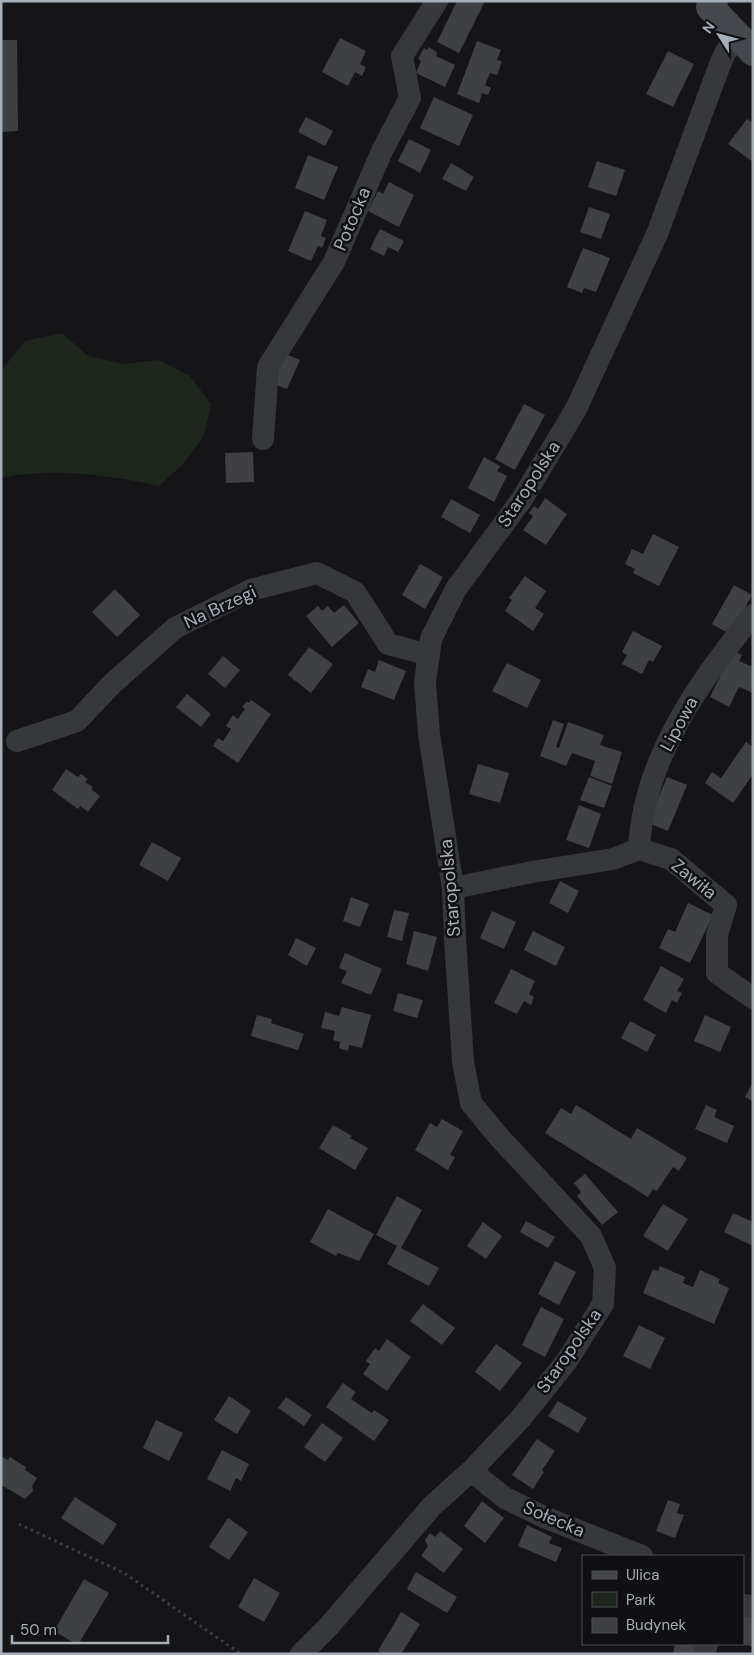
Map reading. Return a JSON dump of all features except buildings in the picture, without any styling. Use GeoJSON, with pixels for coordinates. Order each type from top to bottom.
{"type":"FeatureCollection","features":[{"type":"Feature","properties":{"kind":"street","name":"Potocka"},"geometry":{"type":"LineString","coordinates":[[263,439],[268,367],[334,262],[382,151],[410,98],[402,56],[438,1]]}},
{"type":"Feature","properties":{"kind":"street"},"geometry":{"type":"LineString","coordinates":[[709,3],[744,44]]}},
{"type":"Feature","properties":{"kind":"street","name":"Staropolska"},"geometry":{"type":"LineString","coordinates":[[301,1654],[329,1626],[432,1506],[471,1472],[521,1418],[566,1362],[603,1304],[605,1268],[591,1236],[499,1137],[471,1103],[463,1062],[453,888],[429,734],[425,682],[428,655],[431,639],[456,588],[522,499],[576,409],[656,234],[725,53],[744,44]]}},
{"type":"Feature","properties":{"kind":"street","name":"Na Brzegi"},"geometry":{"type":"LineString","coordinates":[[17,741],[77,721],[112,684],[175,628],[251,590],[317,573],[355,592],[388,644],[428,655]]}},
{"type":"Feature","properties":{"kind":"street","name":"Lipowa"},"geometry":{"type":"LineString","coordinates":[[639,849],[640,832],[655,768],[685,710],[706,675],[753,615]]}},
{"type":"Feature","properties":{"kind":"street"},"geometry":{"type":"LineString","coordinates":[[453,888],[532,872],[613,859],[639,849]]}},
{"type":"Feature","properties":{"kind":"street","name":"Zawiła"},"geometry":{"type":"LineString","coordinates":[[639,849],[672,859],[726,905],[717,935],[717,972],[753,998]]}},
{"type":"Feature","properties":{"kind":"street","name":"Sołecka"},"geometry":{"type":"LineString","coordinates":[[471,1472],[505,1498],[640,1555]]}},
{"type":"Feature","properties":{"kind":"path"},"geometry":{"type":"LineString","coordinates":[[19,1524],[124,1573],[241,1654]]}},
{"type":"Feature","properties":{"kind":"green space"},"geometry":{"type":"Polygon","coordinates":[[[62,333],[88,356],[124,364],[159,360],[190,376],[211,404],[204,436],[183,464],[159,486],[81,474],[41,473],[1,478],[1,371],[25,341],[62,333]]]}}]}
